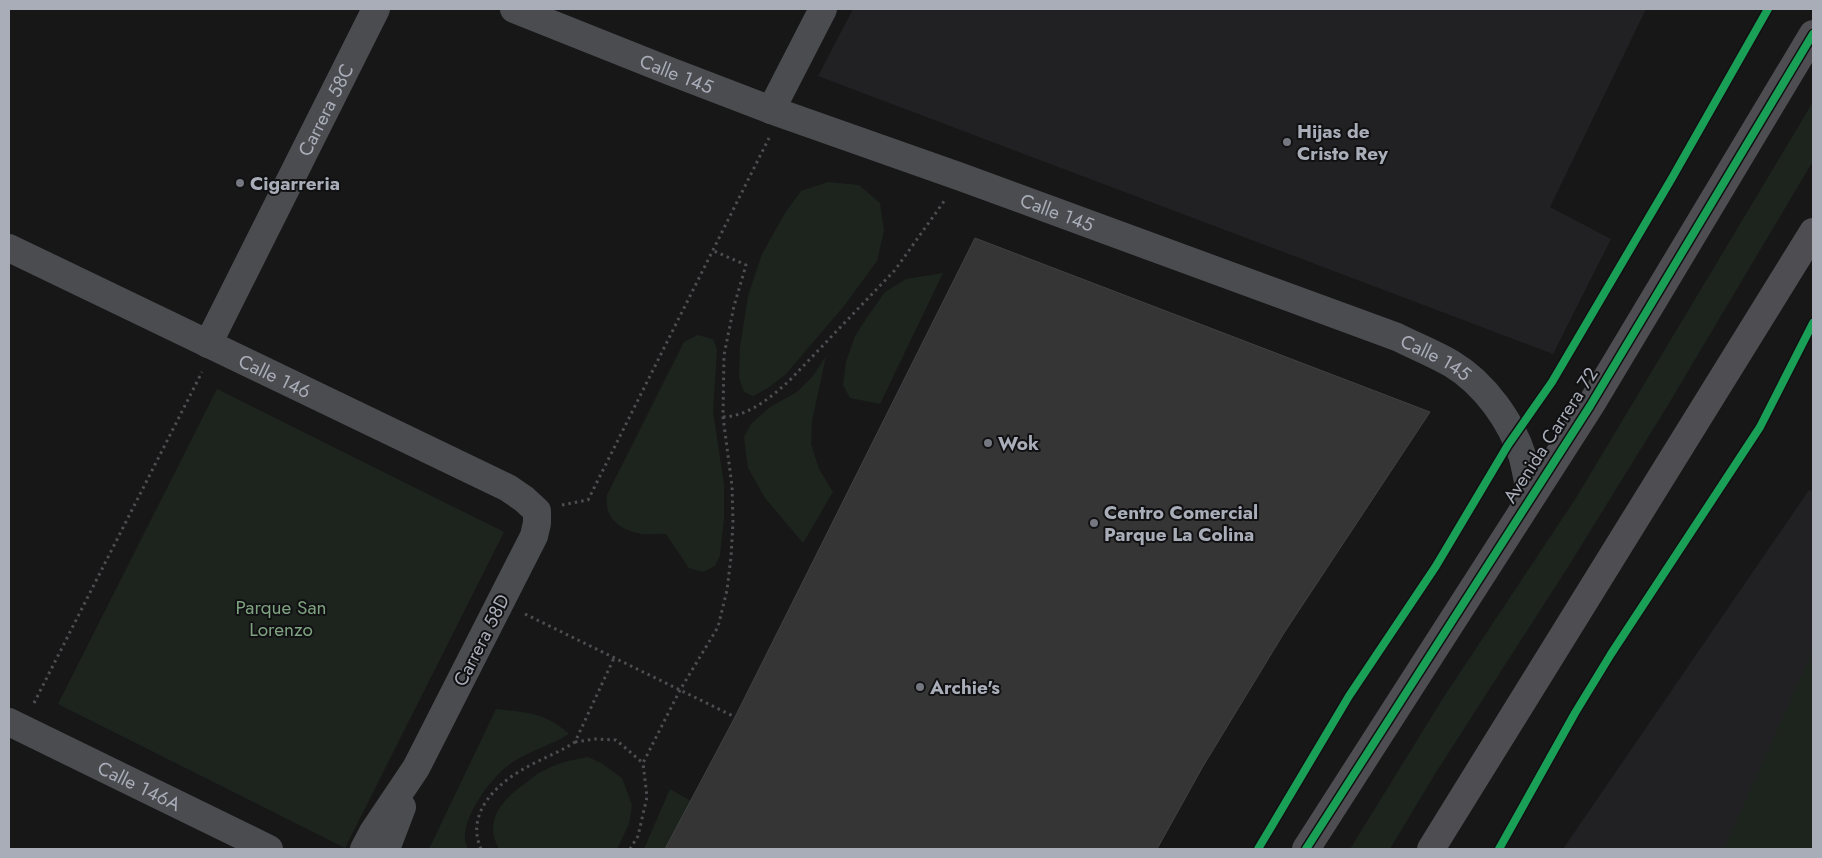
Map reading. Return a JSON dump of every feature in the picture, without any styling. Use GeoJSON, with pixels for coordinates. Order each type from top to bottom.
{"type":"FeatureCollection","features":[{"type":"Feature","properties":{"kind":"highway","name":"Avenida Carrera 72"},"geometry":{"type":"LineString","coordinates":[[1306,849],[1595,397],[1813,34]]}},
{"type":"Feature","properties":{"kind":"highway"},"geometry":{"type":"LineString","coordinates":[[1431,849],[1813,232]]}},
{"type":"Feature","properties":{"kind":"street","name":"Carrera 58C"},"geometry":{"type":"LineString","coordinates":[[211,345],[376,9]]}},
{"type":"Feature","properties":{"kind":"street","name":"Calle 145"},"geometry":{"type":"LineString","coordinates":[[514,9],[776,111],[1397,338],[1453,365],[1479,386],[1495,405],[1514,436],[1522,458],[1531,496]]}},
{"type":"Feature","properties":{"kind":"street"},"geometry":{"type":"LineString","coordinates":[[776,111],[823,9]]}},
{"type":"Feature","properties":{"kind":"street","name":"Calle 146"},"geometry":{"type":"LineString","coordinates":[[9,248],[508,488],[524,498],[536,511]]}},
{"type":"Feature","properties":{"kind":"street","name":"Carrera 58D"},"geometry":{"type":"LineString","coordinates":[[386,849],[416,768],[534,536],[537,523],[536,511]]}},
{"type":"Feature","properties":{"kind":"street","name":"Calle 146A"},"geometry":{"type":"LineString","coordinates":[[15,725],[269,849]]}},
{"type":"Feature","properties":{"kind":"street","name":"Carrera 58D"},"geometry":{"type":"LineString","coordinates":[[364,849],[372,832],[416,768]]}},
{"type":"Feature","properties":{"kind":"path"},"geometry":{"type":"LineString","coordinates":[[536,511],[588,500],[714,251],[776,111]]}},
{"type":"Feature","properties":{"kind":"path"},"geometry":{"type":"LineString","coordinates":[[723,417],[753,409],[789,382],[895,270],[960,177]]}},
{"type":"Feature","properties":{"kind":"path"},"geometry":{"type":"LineString","coordinates":[[630,849],[638,836],[647,797],[643,763],[680,690],[718,627],[727,590],[733,522],[732,486],[723,417],[724,355],[734,306],[746,265],[714,251]]}},
{"type":"Feature","properties":{"kind":"path"},"geometry":{"type":"LineString","coordinates":[[15,725],[211,345]]}},
{"type":"Feature","properties":{"kind":"path"},"geometry":{"type":"LineString","coordinates":[[500,602],[734,717]]}},
{"type":"Feature","properties":{"kind":"path"},"geometry":{"type":"LineString","coordinates":[[575,742],[614,658]]}},
{"type":"Feature","properties":{"kind":"path"},"geometry":{"type":"LineString","coordinates":[[480,849],[475,825],[487,798],[525,767],[563,750],[575,742],[595,739],[616,740],[643,763]]}},
{"type":"Feature","properties":{"kind":"shaded area","name":"Hijas de Cristo Rey"},"geometry":{"type":"Polygon","coordinates":[[[853,9],[1646,9],[1550,207],[1611,239],[1553,354],[818,76],[853,9]]]}},
{"type":"Feature","properties":{"kind":"shaded area"},"geometry":{"type":"Polygon","coordinates":[[[1809,490],[1813,492],[1813,849],[1563,849],[1809,490]]]}},
{"type":"Feature","properties":{"kind":"green space"},"geometry":{"type":"Polygon","coordinates":[[[1813,102],[1813,161],[1668,405],[1568,567],[1435,774],[1390,849],[1350,849],[1445,695],[1576,498],[1813,102]]]}},
{"type":"Feature","properties":{"kind":"green space"},"geometry":{"type":"Polygon","coordinates":[[[828,182],[859,185],[880,203],[884,231],[877,261],[844,306],[786,374],[768,388],[753,396],[744,392],[739,378],[740,347],[748,296],[762,254],[785,213],[801,191],[828,182]]]}},
{"type":"Feature","properties":{"kind":"green space"},"geometry":{"type":"Polygon","coordinates":[[[943,273],[880,404],[850,398],[843,385],[846,362],[855,336],[885,292],[906,279],[943,273]]]}},
{"type":"Feature","properties":{"kind":"green space"},"geometry":{"type":"Polygon","coordinates":[[[698,335],[713,339],[717,350],[713,412],[724,484],[724,518],[720,555],[715,566],[703,572],[689,568],[666,534],[642,534],[620,526],[611,517],[607,503],[607,495],[684,342],[698,335]]]}},
{"type":"Feature","properties":{"kind":"green space"},"geometry":{"type":"Polygon","coordinates":[[[826,356],[812,421],[811,444],[819,469],[833,492],[803,543],[765,498],[748,468],[744,437],[751,424],[770,407],[797,392],[813,376],[826,356]]]}},
{"type":"Feature","properties":{"kind":"green space","name":"Parque San Lorenzo"},"geometry":{"type":"Polygon","coordinates":[[[217,389],[504,532],[345,848],[58,704],[217,389]]]}},
{"type":"Feature","properties":{"kind":"green space"},"geometry":{"type":"Polygon","coordinates":[[[1813,650],[1813,849],[1724,849],[1813,650]]]}},
{"type":"Feature","properties":{"kind":"green space"},"geometry":{"type":"Polygon","coordinates":[[[496,709],[526,713],[544,718],[561,727],[569,734],[517,759],[502,770],[493,780],[470,815],[465,839],[468,849],[429,849],[496,709]]]}},
{"type":"Feature","properties":{"kind":"green space"},"geometry":{"type":"Polygon","coordinates":[[[588,757],[601,763],[622,778],[632,805],[629,824],[617,849],[499,849],[493,829],[494,820],[502,804],[535,775],[565,762],[588,757]]]}},
{"type":"Feature","properties":{"kind":"green space"},"geometry":{"type":"Polygon","coordinates":[[[670,789],[691,801],[665,849],[644,849],[670,789]]]}},
{"type":"Feature","properties":{"kind":"building","name":"Centro Comercial Parque La Colina"},"geometry":{"type":"Polygon","coordinates":[[[975,238],[1430,412],[1284,633],[1202,768],[1157,849],[665,849],[735,717],[975,238]]]}},
{"type":"Feature","properties":{"kind":"cycle path"},"geometry":{"type":"LineString","coordinates":[[1258,849],[1349,696],[1436,566],[1508,445],[1552,382],[1672,178],[1768,9]]}},
{"type":"Feature","properties":{"kind":"cycle path"},"geometry":{"type":"LineString","coordinates":[[1306,849],[1590,406],[1813,34]]}},
{"type":"Feature","properties":{"kind":"cycle path"},"geometry":{"type":"LineString","coordinates":[[1499,849],[1575,713],[1611,654],[1760,427],[1813,323]]}},
{"type":"Feature","properties":{"kind":"place","name":"Hijas de Cristo Rey"},"geometry":{"type":"Point","coordinates":[1287,142]}},
{"type":"Feature","properties":{"kind":"place","name":"Cigarreria"},"geometry":{"type":"Point","coordinates":[240,183]}},
{"type":"Feature","properties":{"kind":"place","name":"Wok"},"geometry":{"type":"Point","coordinates":[988,443]}},
{"type":"Feature","properties":{"kind":"place","name":"Centro Comercial Parque La Colina"},"geometry":{"type":"Point","coordinates":[1094,523]}},
{"type":"Feature","properties":{"kind":"place","name":"Archie's"},"geometry":{"type":"Point","coordinates":[920,687]}}]}
